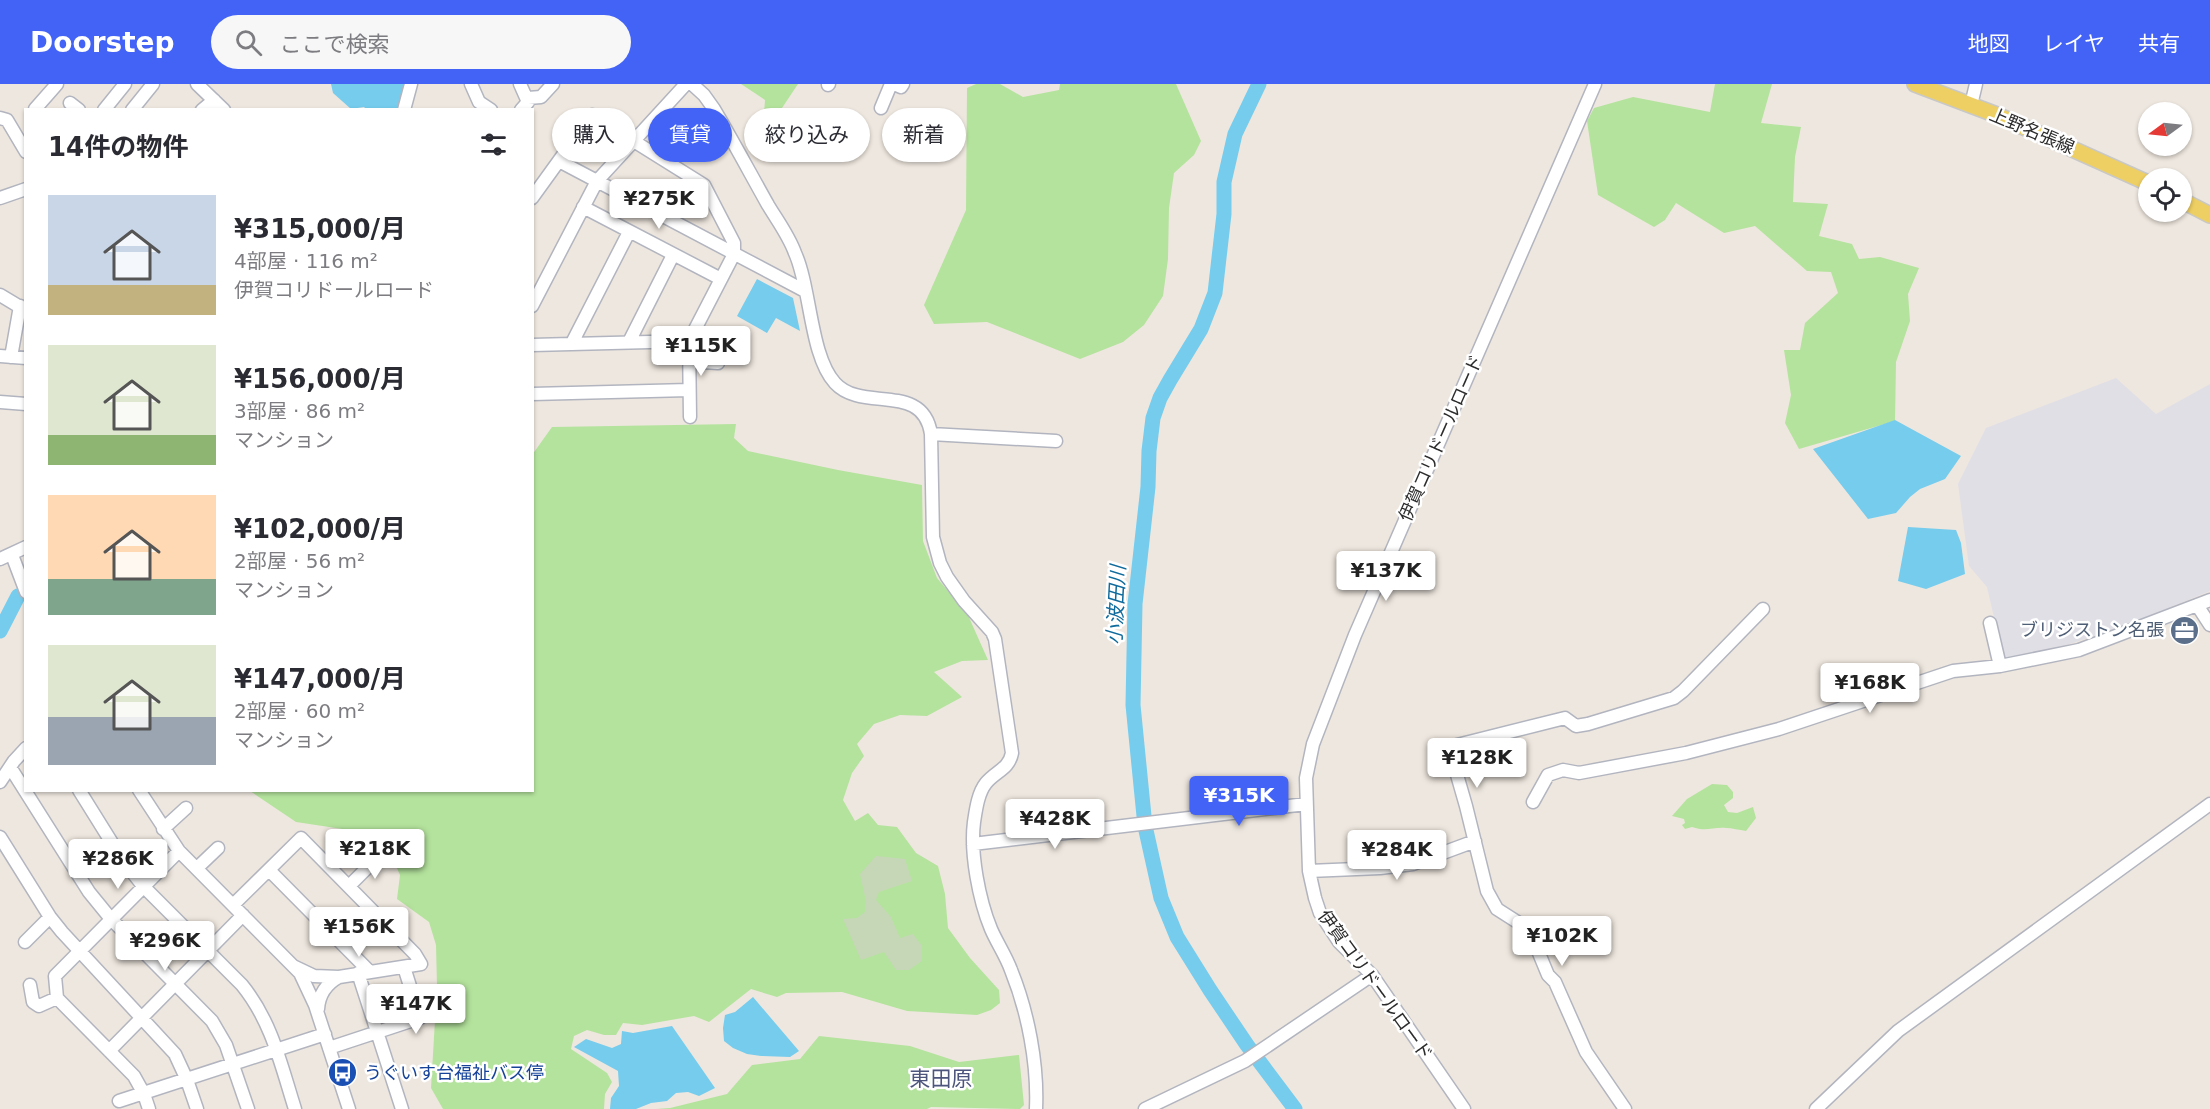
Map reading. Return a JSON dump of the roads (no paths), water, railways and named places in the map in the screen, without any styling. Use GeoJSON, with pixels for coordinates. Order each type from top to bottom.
{"type":"FeatureCollection","features":[{"type":"Feature","properties":{"kind":"main road","name":"上野名張線"},"geometry":{"type":"LineString","coordinates":[[1915,84],[1971,105],[2138,179]]}},
{"type":"Feature","properties":{"kind":"main road"},"geometry":{"type":"LineString","coordinates":[[2192,206],[2210,215]]}},
{"type":"Feature","properties":{"kind":"street"},"geometry":{"type":"LineString","coordinates":[[36,108],[57,84]]}},
{"type":"Feature","properties":{"kind":"street"},"geometry":{"type":"LineString","coordinates":[[134,108],[153,84]]}},
{"type":"Feature","properties":{"kind":"street"},"geometry":{"type":"LineString","coordinates":[[197,84],[222,108]]}},
{"type":"Feature","properties":{"kind":"street"},"geometry":{"type":"LineString","coordinates":[[405,108],[411,84]]}},
{"type":"Feature","properties":{"kind":"street"},"geometry":{"type":"LineString","coordinates":[[471,84],[479,102],[488,108]]}},
{"type":"Feature","properties":{"kind":"street"},"geometry":{"type":"LineString","coordinates":[[520,84],[524,104],[541,97],[553,84]]}},
{"type":"Feature","properties":{"kind":"street"},"geometry":{"type":"LineString","coordinates":[[636,139],[686,84]]}},
{"type":"Feature","properties":{"kind":"street"},"geometry":{"type":"LineString","coordinates":[[692,84],[714,109],[795,253],[823,366],[836,385],[854,395],[904,402],[914,406],[927,418],[931,434],[934,545],[947,577],[995,639],[1012,744],[1008,764],[988,780],[977,803],[973,844],[981,898],[987,919],[1011,968],[1023,1008],[1034,1062],[1036,1109]]}},
{"type":"Feature","properties":{"kind":"street"},"geometry":{"type":"LineString","coordinates":[[881,108],[892,84],[901,87],[903,84]]}},
{"type":"Feature","properties":{"kind":"street","name":"伊賀コリドールロード"},"geometry":{"type":"LineString","coordinates":[[1464,1109],[1372,975],[1339,942],[1314,898],[1309,871],[1306,778],[1313,744],[1355,635],[1596,84]]}},
{"type":"Feature","properties":{"kind":"street"},"geometry":{"type":"LineString","coordinates":[[1971,105],[1976,84]]}},
{"type":"Feature","properties":{"kind":"street"},"geometry":{"type":"LineString","coordinates":[[105,108],[119,86]]}},
{"type":"Feature","properties":{"kind":"street"},"geometry":{"type":"LineString","coordinates":[[204,108],[214,100]]}},
{"type":"Feature","properties":{"kind":"street"},"geometry":{"type":"LineString","coordinates":[[0,118],[6,120],[24,149]]}},
{"type":"Feature","properties":{"kind":"street"},"geometry":{"type":"LineString","coordinates":[[636,142],[704,185],[734,243],[734,254],[688,341],[690,417]]}},
{"type":"Feature","properties":{"kind":"street"},"geometry":{"type":"LineString","coordinates":[[534,196],[558,162]]}},
{"type":"Feature","properties":{"kind":"street"},"geometry":{"type":"LineString","coordinates":[[561,162],[805,291]]}},
{"type":"Feature","properties":{"kind":"street"},"geometry":{"type":"LineString","coordinates":[[534,302],[597,181],[615,162]]}},
{"type":"Feature","properties":{"kind":"street"},"geometry":{"type":"LineString","coordinates":[[0,198],[24,190]]}},
{"type":"Feature","properties":{"kind":"street"},"geometry":{"type":"LineString","coordinates":[[583,207],[721,279]]}},
{"type":"Feature","properties":{"kind":"street"},"geometry":{"type":"LineString","coordinates":[[572,343],[629,232]]}},
{"type":"Feature","properties":{"kind":"street"},"geometry":{"type":"LineString","coordinates":[[629,342],[674,255]]}},
{"type":"Feature","properties":{"kind":"street"},"geometry":{"type":"LineString","coordinates":[[0,295],[23,308],[6,357],[24,358]]}},
{"type":"Feature","properties":{"kind":"street"},"geometry":{"type":"LineString","coordinates":[[534,345],[688,341]]}},
{"type":"Feature","properties":{"kind":"street"},"geometry":{"type":"LineString","coordinates":[[688,361],[718,363]]}},
{"type":"Feature","properties":{"kind":"street"},"geometry":{"type":"LineString","coordinates":[[534,394],[689,390]]}},
{"type":"Feature","properties":{"kind":"street"},"geometry":{"type":"LineString","coordinates":[[0,402],[24,404]]}},
{"type":"Feature","properties":{"kind":"street"},"geometry":{"type":"LineString","coordinates":[[931,434],[1056,441]]}},
{"type":"Feature","properties":{"kind":"street"},"geometry":{"type":"LineString","coordinates":[[24,548],[6,557],[24,588]]}},
{"type":"Feature","properties":{"kind":"street"},"geometry":{"type":"LineString","coordinates":[[1533,802],[1548,775],[1563,770],[1579,773],[1686,753],[1779,729],[1953,671],[2000,666],[2079,650],[2210,600]]}},
{"type":"Feature","properties":{"kind":"street"},"geometry":{"type":"LineString","coordinates":[[2197,605],[2210,625]]}},
{"type":"Feature","properties":{"kind":"street"},"geometry":{"type":"LineString","coordinates":[[1626,1109],[1586,1052],[1555,982],[1548,975],[1536,946],[1522,925],[1497,909],[1487,891],[1449,747],[1564,718],[1576,726],[1588,724],[1674,698],[1763,609]]}},
{"type":"Feature","properties":{"kind":"street"},"geometry":{"type":"LineString","coordinates":[[1990,623],[2000,666]]}},
{"type":"Feature","properties":{"kind":"street"},"geometry":{"type":"LineString","coordinates":[[0,782],[24,750]]}},
{"type":"Feature","properties":{"kind":"street"},"geometry":{"type":"LineString","coordinates":[[10,767],[24,789]]}},
{"type":"Feature","properties":{"kind":"street"},"geometry":{"type":"LineString","coordinates":[[26,792],[89,892],[111,919],[212,1021],[223,1037],[248,1109]]}},
{"type":"Feature","properties":{"kind":"street"},"geometry":{"type":"LineString","coordinates":[[80,792],[122,859],[143,886],[253,999],[268,1024],[295,1109]]}},
{"type":"Feature","properties":{"kind":"street"},"geometry":{"type":"LineString","coordinates":[[140,792],[179,851],[293,966],[307,985],[349,1109]]}},
{"type":"Feature","properties":{"kind":"street"},"geometry":{"type":"LineString","coordinates":[[973,844],[1306,804]]}},
{"type":"Feature","properties":{"kind":"street"},"geometry":{"type":"LineString","coordinates":[[1816,1109],[1898,1031],[2210,804]]}},
{"type":"Feature","properties":{"kind":"street"},"geometry":{"type":"LineString","coordinates":[[163,829],[186,808]]}},
{"type":"Feature","properties":{"kind":"street"},"geometry":{"type":"LineString","coordinates":[[0,837],[50,917],[175,1054],[197,1109]]}},
{"type":"Feature","properties":{"kind":"street"},"geometry":{"type":"LineString","coordinates":[[233,905],[302,838],[416,954],[422,964],[339,977],[314,976],[293,966]]}},
{"type":"Feature","properties":{"kind":"street"},"geometry":{"type":"LineString","coordinates":[[1309,871],[1413,864],[1475,841]]}},
{"type":"Feature","properties":{"kind":"street"},"geometry":{"type":"LineString","coordinates":[[197,868],[218,848]]}},
{"type":"Feature","properties":{"kind":"street"},"geometry":{"type":"LineString","coordinates":[[149,1109],[134,1076],[57,998],[55,976],[179,851]]}},
{"type":"Feature","properties":{"kind":"street"},"geometry":{"type":"LineString","coordinates":[[349,886],[381,854]]}},
{"type":"Feature","properties":{"kind":"street"},"geometry":{"type":"LineString","coordinates":[[269,870],[363,972],[377,1032],[402,1109]]}},
{"type":"Feature","properties":{"kind":"street"},"geometry":{"type":"LineString","coordinates":[[109,1051],[243,915]]}},
{"type":"Feature","properties":{"kind":"street"},"geometry":{"type":"LineString","coordinates":[[25,942],[50,917]]}},
{"type":"Feature","properties":{"kind":"street"},"geometry":{"type":"LineString","coordinates":[[329,1048],[420,1018],[404,967]]}},
{"type":"Feature","properties":{"kind":"street"},"geometry":{"type":"LineString","coordinates":[[1145,1109],[1245,1061],[1372,975]]}},
{"type":"Feature","properties":{"kind":"street"},"geometry":{"type":"LineString","coordinates":[[317,1011],[320,996],[328,984],[339,977]]}},
{"type":"Feature","properties":{"kind":"street"},"geometry":{"type":"LineString","coordinates":[[30,985],[33,1002],[39,1006],[57,998]]}},
{"type":"Feature","properties":{"kind":"street"},"geometry":{"type":"LineString","coordinates":[[119,1101],[325,1034]]}},
{"type":"Feature","properties":{"kind":"water"},"geometry":{"type":"Polygon","coordinates":[[[331,84],[405,84],[398,108],[350,108],[333,93],[331,84]]]}},
{"type":"Feature","properties":{"kind":"water"},"geometry":{"type":"Polygon","coordinates":[[[757,279],[793,298],[800,331],[776,318],[767,333],[737,316],[757,279]]]}},
{"type":"Feature","properties":{"kind":"water"},"geometry":{"type":"Polygon","coordinates":[[[1895,420],[1961,456],[1945,479],[1920,489],[1896,513],[1868,519],[1813,449],[1895,420]]]}},
{"type":"Feature","properties":{"kind":"water"},"geometry":{"type":"Polygon","coordinates":[[[1908,527],[1956,530],[1961,543],[1965,574],[1926,589],[1898,581],[1908,527]]]}},
{"type":"Feature","properties":{"kind":"water"},"geometry":{"type":"Polygon","coordinates":[[[753,997],[799,1051],[790,1057],[761,1056],[747,1054],[724,1041],[725,1015],[735,1012],[753,997]]]}},
{"type":"Feature","properties":{"kind":"water"},"geometry":{"type":"Polygon","coordinates":[[[672,1026],[715,1088],[699,1096],[688,1092],[676,1093],[667,1101],[651,1103],[636,1109],[610,1109],[611,1098],[619,1086],[618,1071],[574,1047],[586,1039],[612,1048],[621,1044],[622,1031],[633,1033],[672,1026]]]}},
{"type":"Feature","properties":{"kind":"waterway","name":"小波田川"},"geometry":{"type":"LineString","coordinates":[[1259,84],[1235,134],[1224,182],[1224,214],[1215,293],[1201,329],[1160,398],[1153,418],[1135,604],[1133,705],[1145,826],[1161,898],[1177,937],[1210,990],[1247,1045],[1295,1109]]}},
{"type":"Feature","properties":{"kind":"waterway"},"geometry":{"type":"LineString","coordinates":[[0,631],[18,596]]}},
{"type":"Feature","properties":{"kind":"place","name":"ブリジストン名張"},"geometry":{"type":"Point","coordinates":[2185,630]}},
{"type":"Feature","properties":{"kind":"place","name":"うぐいす台福祉バス停"},"geometry":{"type":"Point","coordinates":[343,1073]}},
{"type":"Feature","properties":{"kind":"district","name":"東田原"},"geometry":{"type":"Point","coordinates":[941,1079]}}]}
